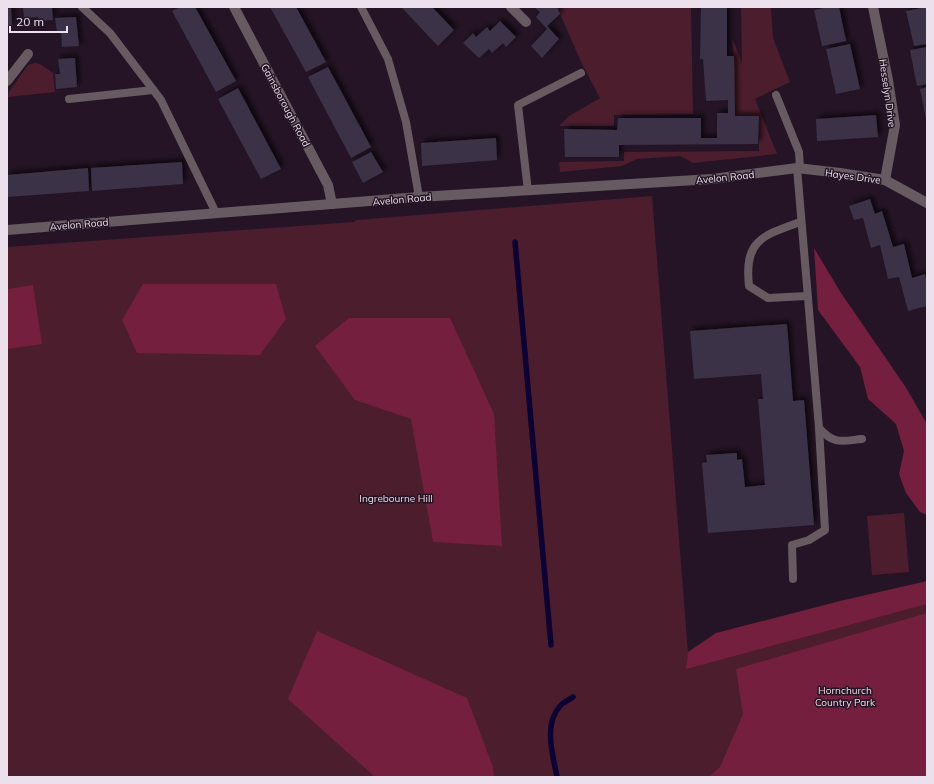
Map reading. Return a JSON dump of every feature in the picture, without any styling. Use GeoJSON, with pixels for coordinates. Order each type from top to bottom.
{"type":"FeatureCollection","features":[{"type":"Feature","properties":{"kind":"street","name":"Gainsborough Road"},"geometry":{"type":"LineString","coordinates":[[234,7],[328,185],[332,204]]}},
{"type":"Feature","properties":{"kind":"street"},"geometry":{"type":"LineString","coordinates":[[511,7],[526,22]]}},
{"type":"Feature","properties":{"kind":"street","name":"Hesselyn Drive"},"geometry":{"type":"LineString","coordinates":[[873,7],[888,80],[895,125],[885,180]]}},
{"type":"Feature","properties":{"kind":"street"},"geometry":{"type":"LineString","coordinates":[[7,81],[28,54]]}},
{"type":"Feature","properties":{"kind":"street","name":"Avelon Road"},"geometry":{"type":"LineString","coordinates":[[7,230],[419,197],[712,179],[798,169]]}},
{"type":"Feature","properties":{"kind":"street","name":"Hayes Drive"},"geometry":{"type":"LineString","coordinates":[[798,169],[885,180],[927,203]]}},
{"type":"Feature","properties":{"kind":"lane"},"geometry":{"type":"LineString","coordinates":[[82,7],[110,33],[161,100],[216,213]]}},
{"type":"Feature","properties":{"kind":"lane"},"geometry":{"type":"LineString","coordinates":[[362,7],[388,59],[406,122],[419,197]]}},
{"type":"Feature","properties":{"kind":"lane"},"geometry":{"type":"LineString","coordinates":[[528,191],[518,105],[581,73]]}},
{"type":"Feature","properties":{"kind":"lane"},"geometry":{"type":"LineString","coordinates":[[69,99],[153,90]]}},
{"type":"Feature","properties":{"kind":"lane"},"geometry":{"type":"LineString","coordinates":[[776,94],[799,152],[798,169],[800,222],[819,428],[825,530],[809,540],[792,546],[793,579]]}},
{"type":"Feature","properties":{"kind":"lane"},"geometry":{"type":"LineString","coordinates":[[800,222],[779,229],[760,240],[750,250],[747,266],[749,286],[768,298],[807,296]]}},
{"type":"Feature","properties":{"kind":"lane"},"geometry":{"type":"LineString","coordinates":[[819,428],[826,436],[837,442],[862,439]]}},
{"type":"Feature","properties":{"kind":"green space"},"geometry":{"type":"Polygon","coordinates":[[[557,7],[691,7],[693,114],[614,115],[614,126],[559,126],[569,116],[600,98],[582,64],[557,7]]]}},
{"type":"Feature","properties":{"kind":"green space"},"geometry":{"type":"Polygon","coordinates":[[[741,7],[771,7],[773,38],[790,82],[755,99],[777,154],[693,163],[680,156],[637,159],[622,166],[560,172],[559,162],[624,161],[624,152],[759,151],[759,116],[735,116],[733,40],[742,63],[741,7]]]}},
{"type":"Feature","properties":{"kind":"green space"},"geometry":{"type":"Polygon","coordinates":[[[35,63],[40,64],[53,73],[55,92],[8,97],[9,92],[28,65],[35,63]]]}},
{"type":"Feature","properties":{"kind":"green space","name":"Ingrebourne Hill"},"geometry":{"type":"Polygon","coordinates":[[[652,196],[688,652],[927,591],[927,777],[7,777],[7,247],[354,222],[357,220],[652,196]]]}},
{"type":"Feature","properties":{"kind":"green space"},"geometry":{"type":"Polygon","coordinates":[[[814,248],[841,293],[905,386],[927,424],[927,515],[920,512],[906,493],[899,474],[904,451],[896,424],[868,399],[860,367],[818,310],[814,248]]]}},
{"type":"Feature","properties":{"kind":"green space"},"geometry":{"type":"Polygon","coordinates":[[[143,284],[276,284],[286,319],[260,355],[137,353],[122,320],[143,284]]]}},
{"type":"Feature","properties":{"kind":"green space"},"geometry":{"type":"Polygon","coordinates":[[[33,285],[42,344],[7,349],[7,289],[33,285]]]}},
{"type":"Feature","properties":{"kind":"green space"},"geometry":{"type":"Polygon","coordinates":[[[349,318],[450,318],[494,414],[502,546],[433,542],[411,419],[355,400],[315,346],[349,318]]]}},
{"type":"Feature","properties":{"kind":"green space"},"geometry":{"type":"Polygon","coordinates":[[[904,513],[909,572],[872,575],[867,516],[904,513]]]}},
{"type":"Feature","properties":{"kind":"green space"},"geometry":{"type":"Polygon","coordinates":[[[927,581],[927,604],[686,669],[688,652],[716,633],[840,601],[927,581]]]}},
{"type":"Feature","properties":{"kind":"green space","name":"Hornchurch Country Park"},"geometry":{"type":"Polygon","coordinates":[[[927,613],[927,777],[709,777],[720,767],[743,714],[736,669],[927,613]]]}},
{"type":"Feature","properties":{"kind":"green space"},"geometry":{"type":"Polygon","coordinates":[[[317,631],[467,698],[493,767],[494,777],[375,777],[288,699],[317,631]]]}},
{"type":"Feature","properties":{"kind":"building"},"geometry":{"type":"Polygon","coordinates":[[[23,7],[52,7],[53,20],[39,21],[38,17],[24,18],[23,7]]]}},
{"type":"Feature","properties":{"kind":"building"},"geometry":{"type":"Polygon","coordinates":[[[180,7],[195,7],[236,81],[216,92],[172,11],[180,7]]]}},
{"type":"Feature","properties":{"kind":"building"},"geometry":{"type":"Polygon","coordinates":[[[270,7],[296,7],[326,62],[306,72],[270,7]]]}},
{"type":"Feature","properties":{"kind":"building"},"geometry":{"type":"Polygon","coordinates":[[[401,7],[432,7],[454,30],[438,46],[401,7]]]}},
{"type":"Feature","properties":{"kind":"building"},"geometry":{"type":"Polygon","coordinates":[[[534,7],[557,7],[560,14],[547,26],[559,39],[542,58],[531,46],[547,29],[536,17],[540,12],[534,7]]]}},
{"type":"Feature","properties":{"kind":"building"},"geometry":{"type":"Polygon","coordinates":[[[701,7],[727,7],[727,56],[734,56],[735,116],[759,116],[758,144],[619,145],[619,157],[565,157],[564,129],[617,130],[618,118],[701,118],[701,138],[717,138],[717,113],[728,113],[728,100],[706,101],[703,59],[700,59],[701,7]]]}},
{"type":"Feature","properties":{"kind":"building"},"geometry":{"type":"Polygon","coordinates":[[[839,7],[846,41],[822,46],[814,10],[839,7]]]}},
{"type":"Feature","properties":{"kind":"building"},"geometry":{"type":"Polygon","coordinates":[[[927,7],[927,44],[914,46],[906,11],[927,7]]]}},
{"type":"Feature","properties":{"kind":"building"},"geometry":{"type":"Polygon","coordinates":[[[11,8],[12,25],[7,26],[7,9],[11,8]]]}},
{"type":"Feature","properties":{"kind":"building"},"geometry":{"type":"Polygon","coordinates":[[[76,17],[79,46],[62,47],[61,32],[57,32],[55,18],[76,17]]]}},
{"type":"Feature","properties":{"kind":"building"},"geometry":{"type":"Polygon","coordinates":[[[500,21],[516,37],[506,47],[503,43],[492,53],[489,49],[479,58],[463,43],[473,33],[476,37],[487,27],[490,31],[500,21]]]}},
{"type":"Feature","properties":{"kind":"building"},"geometry":{"type":"Polygon","coordinates":[[[850,44],[860,89],[836,94],[826,49],[850,44]]]}},
{"type":"Feature","properties":{"kind":"building"},"geometry":{"type":"Polygon","coordinates":[[[927,47],[927,84],[917,86],[910,50],[927,47]]]}},
{"type":"Feature","properties":{"kind":"building"},"geometry":{"type":"Polygon","coordinates":[[[75,58],[77,87],[56,89],[55,74],[60,74],[58,59],[75,58]]]}},
{"type":"Feature","properties":{"kind":"building"},"geometry":{"type":"Polygon","coordinates":[[[328,67],[371,147],[351,158],[308,77],[328,67]]]}},
{"type":"Feature","properties":{"kind":"building"},"geometry":{"type":"Polygon","coordinates":[[[927,87],[927,119],[926,119],[920,89],[927,87]]]}},
{"type":"Feature","properties":{"kind":"building"},"geometry":{"type":"Polygon","coordinates":[[[238,88],[281,169],[261,179],[218,99],[238,88]]]}},
{"type":"Feature","properties":{"kind":"building"},"geometry":{"type":"Polygon","coordinates":[[[876,115],[878,137],[817,141],[816,119],[876,115]]]}},
{"type":"Feature","properties":{"kind":"building"},"geometry":{"type":"Polygon","coordinates":[[[496,138],[497,160],[422,166],[421,143],[496,138]]]}},
{"type":"Feature","properties":{"kind":"building"},"geometry":{"type":"Polygon","coordinates":[[[371,152],[383,172],[363,183],[352,162],[371,152]]]}},
{"type":"Feature","properties":{"kind":"building"},"geometry":{"type":"Polygon","coordinates":[[[182,162],[183,184],[92,191],[91,168],[182,162]]]}},
{"type":"Feature","properties":{"kind":"building"},"geometry":{"type":"Polygon","coordinates":[[[88,168],[89,191],[7,197],[7,175],[88,168]]]}},
{"type":"Feature","properties":{"kind":"building"},"geometry":{"type":"Polygon","coordinates":[[[870,199],[875,214],[882,211],[893,247],[904,244],[912,278],[925,274],[927,283],[927,306],[908,311],[899,277],[888,279],[880,245],[871,248],[863,218],[854,220],[849,206],[870,199]]]}},
{"type":"Feature","properties":{"kind":"building"},"geometry":{"type":"Polygon","coordinates":[[[787,324],[793,401],[804,400],[814,525],[708,533],[702,463],[707,462],[706,455],[737,453],[737,460],[742,459],[745,487],[765,485],[758,399],[763,399],[761,374],[694,379],[690,331],[787,324]]]}},
{"type":"Feature","properties":{"kind":"waterway"},"geometry":{"type":"LineString","coordinates":[[515,242],[551,645]]}},
{"type":"Feature","properties":{"kind":"waterway"},"geometry":{"type":"LineString","coordinates":[[557,777],[551,740],[552,722],[560,706],[573,697]]}}]}
